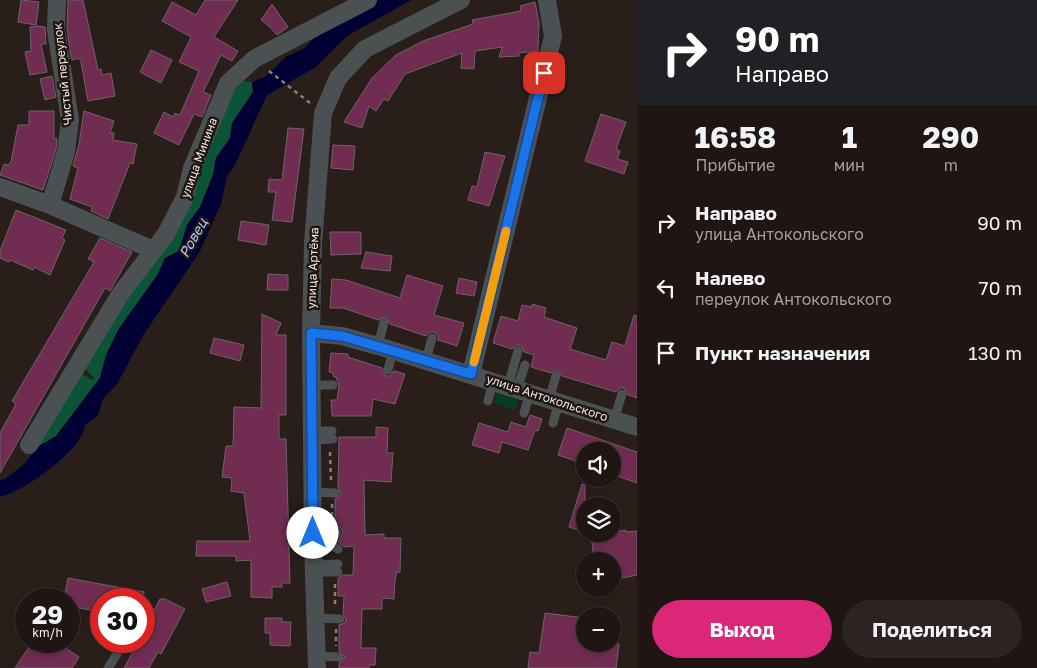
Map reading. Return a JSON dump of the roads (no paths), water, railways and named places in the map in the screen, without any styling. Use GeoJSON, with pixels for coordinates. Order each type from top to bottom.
{"type":"FeatureCollection","features":[{"type":"Feature","properties":{"kind":"street","name":"Чистый переулок"},"geometry":{"type":"LineString","coordinates":[[55,201],[60,157],[70,120],[56,30],[57,0]]}},
{"type":"Feature","properties":{"kind":"street","name":"улица Минина"},"geometry":{"type":"LineString","coordinates":[[29,445],[121,293],[166,234],[185,197],[192,168],[228,82],[254,59],[368,0]]}},
{"type":"Feature","properties":{"kind":"street","name":"улица Артёма"},"geometry":{"type":"LineString","coordinates":[[317,662],[313,538],[311,333],[313,244],[322,113],[338,78],[365,50],[461,0]]}},
{"type":"Feature","properties":{"kind":"street"},"geometry":{"type":"LineString","coordinates":[[471,374],[553,36],[547,0]]}},
{"type":"Feature","properties":{"kind":"street"},"geometry":{"type":"LineString","coordinates":[[0,187],[17,197],[55,201],[153,250]]}},
{"type":"Feature","properties":{"kind":"street","name":"улица Антокольского"},"geometry":{"type":"LineString","coordinates":[[311,333],[342,336],[385,348],[637,427]]}},
{"type":"Feature","properties":{"kind":"lane"},"geometry":{"type":"LineString","coordinates":[[384,322],[388,370]]}},
{"type":"Feature","properties":{"kind":"lane"},"geometry":{"type":"LineString","coordinates":[[426,360],[432,338]]}},
{"type":"Feature","properties":{"kind":"lane"},"geometry":{"type":"LineString","coordinates":[[518,350],[512,387],[524,413]]}},
{"type":"Feature","properties":{"kind":"lane"},"geometry":{"type":"LineString","coordinates":[[488,401],[512,387],[525,365]]}},
{"type":"Feature","properties":{"kind":"lane"},"geometry":{"type":"LineString","coordinates":[[553,423],[556,376]]}},
{"type":"Feature","properties":{"kind":"lane"},"geometry":{"type":"LineString","coordinates":[[311,385],[333,385]]}},
{"type":"Feature","properties":{"kind":"lane"},"geometry":{"type":"LineString","coordinates":[[614,420],[622,394]]}},
{"type":"Feature","properties":{"kind":"lane"},"geometry":{"type":"LineString","coordinates":[[312,436],[332,435]]}},
{"type":"Feature","properties":{"kind":"lane"},"geometry":{"type":"LineString","coordinates":[[313,492],[335,493]]}},
{"type":"Feature","properties":{"kind":"lane"},"geometry":{"type":"LineString","coordinates":[[313,538],[337,533]]}},
{"type":"Feature","properties":{"kind":"lane"},"geometry":{"type":"LineString","coordinates":[[313,538],[338,549]]}},
{"type":"Feature","properties":{"kind":"lane"},"geometry":{"type":"LineString","coordinates":[[314,568],[338,568]]}},
{"type":"Feature","properties":{"kind":"lane"},"geometry":{"type":"LineString","coordinates":[[315,618],[340,619]]}},
{"type":"Feature","properties":{"kind":"lane"},"geometry":{"type":"LineString","coordinates":[[108,668],[117,654]]}},
{"type":"Feature","properties":{"kind":"lane"},"geometry":{"type":"LineString","coordinates":[[317,662],[339,657]]}},
{"type":"Feature","properties":{"kind":"water","name":"Ровец"},"geometry":{"type":"Polygon","coordinates":[[[377,0],[411,0],[347,36],[316,67],[267,95],[234,167],[227,176],[221,204],[199,253],[144,334],[117,384],[103,399],[98,415],[85,425],[74,446],[63,458],[23,487],[0,497],[0,480],[5,479],[23,465],[39,446],[56,436],[100,378],[106,355],[118,330],[158,274],[165,258],[179,251],[187,225],[200,207],[213,175],[216,158],[230,138],[232,123],[253,92],[252,82],[265,77],[286,57],[305,48],[318,34],[377,0]]]}}]}
